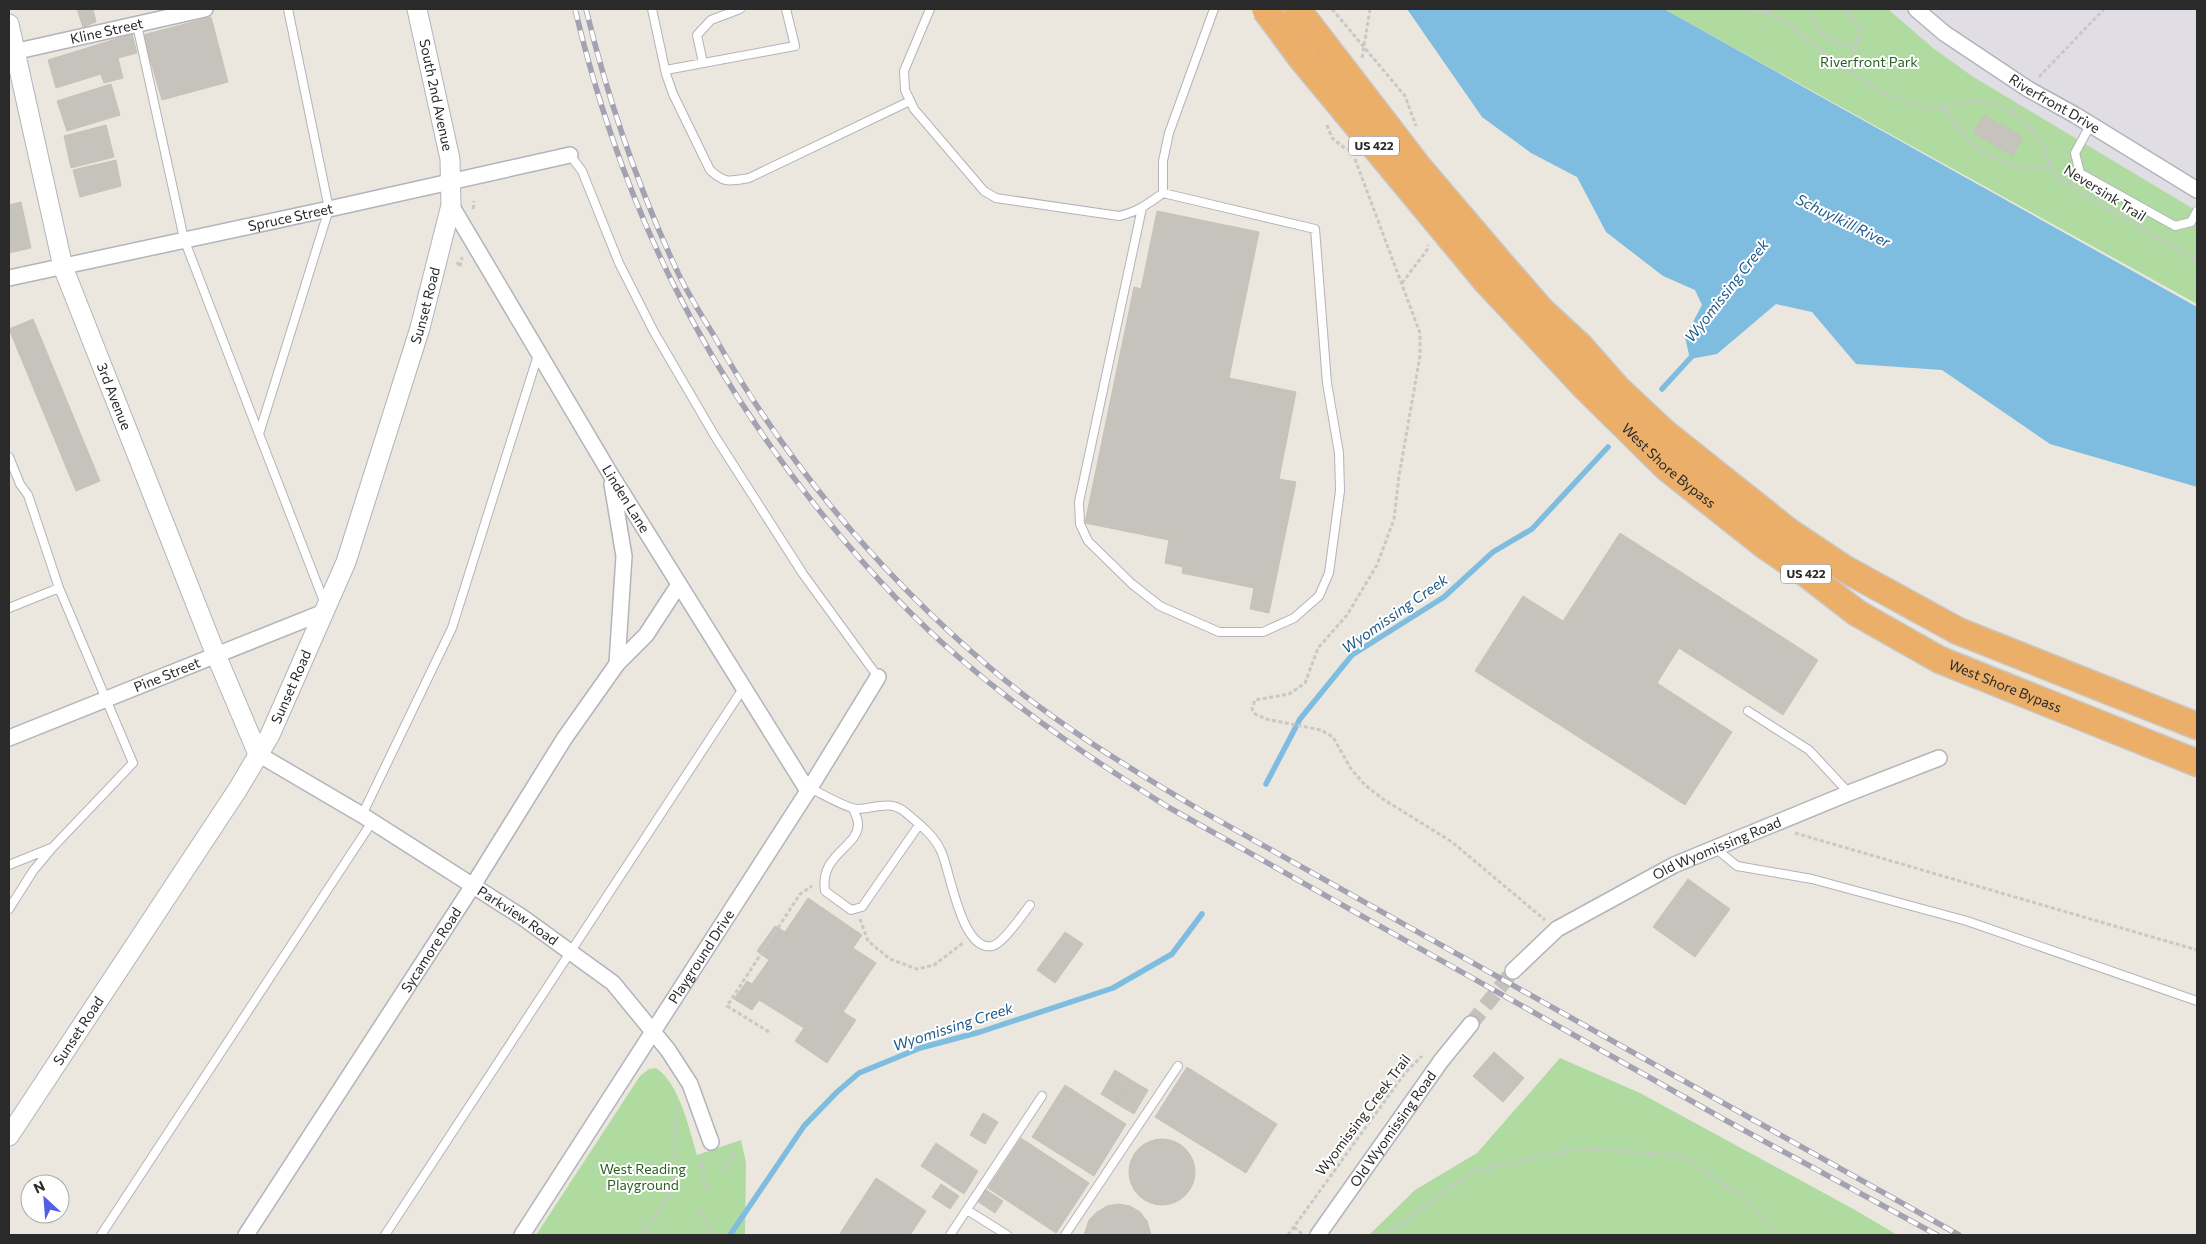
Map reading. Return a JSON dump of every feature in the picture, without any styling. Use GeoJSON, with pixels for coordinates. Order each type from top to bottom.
{"type":"FeatureCollection","features":[{"type":"Feature","properties":{"kind":"highway","name":"West Shore Bypass"},"geometry":{"type":"LineString","coordinates":[[1265,9],[1302,59],[1493,272],[1586,388],[1667,468],[1764,545],[1808,575],[1857,613],[1940,660],[2197,763]]}},
{"type":"Feature","properties":{"kind":"highway","name":"West Shore Bypass"},"geometry":{"type":"LineString","coordinates":[[1297,9],[1420,169],[1493,272],[1542,311],[1581,347],[1618,388],[1665,432],[1788,531],[1845,569],[1958,631],[2197,726]]}},
{"type":"Feature","properties":{"kind":"street","name":"Kline Street"},"geometry":{"type":"LineString","coordinates":[[12,52],[205,9]]}},
{"type":"Feature","properties":{"kind":"street","name":"South 2nd Avenue"},"geometry":{"type":"LineString","coordinates":[[417,9],[450,159],[451,182]]}},
{"type":"Feature","properties":{"kind":"street","name":"Riverfront Drive"},"geometry":{"type":"LineString","coordinates":[[1916,9],[1944,33],[2028,89],[2091,124],[2197,190]]}},
{"type":"Feature","properties":{"kind":"street","name":"3rd Avenue"},"geometry":{"type":"LineString","coordinates":[[9,24],[12,52],[63,267],[216,655],[258,754]]}},
{"type":"Feature","properties":{"kind":"street","name":"Spruce Street"},"geometry":{"type":"LineString","coordinates":[[9,278],[570,155]]}},
{"type":"Feature","properties":{"kind":"street","name":"Sunset Road"},"geometry":{"type":"LineString","coordinates":[[9,1136],[238,789],[270,735],[346,562],[420,328],[451,205],[451,182]]}},
{"type":"Feature","properties":{"kind":"street","name":"Linden Lane"},"geometry":{"type":"LineString","coordinates":[[451,205],[678,586],[809,790]]}},
{"type":"Feature","properties":{"kind":"street"},"geometry":{"type":"LineString","coordinates":[[611,475],[624,556],[617,664]]}},
{"type":"Feature","properties":{"kind":"street","name":"Sycamore Road"},"geometry":{"type":"LineString","coordinates":[[246,1235],[472,887],[564,739],[617,664],[646,636],[678,586]]}},
{"type":"Feature","properties":{"kind":"street","name":"Pine Street"},"geometry":{"type":"LineString","coordinates":[[9,738],[325,609]]}},
{"type":"Feature","properties":{"kind":"street","name":"Playground Drive"},"geometry":{"type":"LineString","coordinates":[[522,1235],[809,790],[878,677]]}},
{"type":"Feature","properties":{"kind":"street","name":"Parkview Road"},"geometry":{"type":"LineString","coordinates":[[258,754],[367,819],[522,918],[613,983],[654,1032],[690,1084],[711,1142]]}},
{"type":"Feature","properties":{"kind":"street","name":"Old Wyomissing Road"},"geometry":{"type":"LineString","coordinates":[[1513,971],[1557,929],[1674,865],[1939,758]]}},
{"type":"Feature","properties":{"kind":"street","name":"Old Wyomissing Road"},"geometry":{"type":"LineString","coordinates":[[1318,1235],[1441,1061],[1471,1024]]}},
{"type":"Feature","properties":{"kind":"lane"},"geometry":{"type":"LineString","coordinates":[[259,434],[330,209],[288,9]]}},
{"type":"Feature","properties":{"kind":"lane"},"geometry":{"type":"LineString","coordinates":[[652,9],[673,94],[710,170],[719,179],[728,182],[749,178],[910,102]]}},
{"type":"Feature","properties":{"kind":"lane"},"geometry":{"type":"LineString","coordinates":[[703,63],[697,35],[711,20],[740,9]]}},
{"type":"Feature","properties":{"kind":"lane"},"geometry":{"type":"LineString","coordinates":[[666,70],[795,46],[786,9]]}},
{"type":"Feature","properties":{"kind":"lane"},"geometry":{"type":"LineString","coordinates":[[930,9],[904,71],[905,90],[914,108],[984,191],[996,198],[1119,216],[1142,208],[1163,193],[1316,229],[1327,383],[1339,453],[1340,490],[1329,574],[1319,596],[1294,618],[1263,632],[1219,632],[1160,606],[1132,584],[1088,541],[1080,524],[1079,502],[1142,208]]}},
{"type":"Feature","properties":{"kind":"lane"},"geometry":{"type":"LineString","coordinates":[[1163,193],[1163,161],[1169,134],[1214,9]]}},
{"type":"Feature","properties":{"kind":"lane"},"geometry":{"type":"LineString","coordinates":[[137,25],[184,239],[325,609]]}},
{"type":"Feature","properties":{"kind":"lane"},"geometry":{"type":"LineString","coordinates":[[2091,124],[2075,153],[2080,173],[2175,226],[2191,222],[2197,211]]}},
{"type":"Feature","properties":{"kind":"lane"},"geometry":{"type":"LineString","coordinates":[[570,155],[582,171],[619,263],[654,332],[716,438],[802,574],[878,677]]}},
{"type":"Feature","properties":{"kind":"lane"},"geometry":{"type":"LineString","coordinates":[[101,1235],[367,819],[452,628],[539,353]]}},
{"type":"Feature","properties":{"kind":"lane"},"geometry":{"type":"LineString","coordinates":[[9,457],[20,484],[28,495],[59,588],[104,700],[132,763],[33,871],[9,909]]}},
{"type":"Feature","properties":{"kind":"lane"},"geometry":{"type":"LineString","coordinates":[[9,608],[59,588]]}},
{"type":"Feature","properties":{"kind":"lane"},"geometry":{"type":"LineString","coordinates":[[385,1235],[744,687]]}},
{"type":"Feature","properties":{"kind":"lane"},"geometry":{"type":"LineString","coordinates":[[1748,711],[1809,750],[1849,793]]}},
{"type":"Feature","properties":{"kind":"lane"},"geometry":{"type":"LineString","coordinates":[[809,790],[853,808],[889,804],[903,810],[934,839],[942,852],[962,919],[973,936],[987,946],[994,946],[1004,938],[1030,905]]}},
{"type":"Feature","properties":{"kind":"lane"},"geometry":{"type":"LineString","coordinates":[[853,808],[858,824],[853,838],[832,860],[823,878],[825,891],[850,910],[862,906],[919,825]]}},
{"type":"Feature","properties":{"kind":"lane"},"geometry":{"type":"LineString","coordinates":[[9,865],[53,848]]}},
{"type":"Feature","properties":{"kind":"lane"},"geometry":{"type":"LineString","coordinates":[[1715,848],[1737,866],[1812,879],[1967,921],[2197,1001]]}},
{"type":"Feature","properties":{"kind":"lane"},"geometry":{"type":"LineString","coordinates":[[1065,1235],[1178,1066]]}},
{"type":"Feature","properties":{"kind":"lane"},"geometry":{"type":"LineString","coordinates":[[950,1235],[1042,1096]]}},
{"type":"Feature","properties":{"kind":"lane"},"geometry":{"type":"LineString","coordinates":[[967,1210],[1007,1235]]}},
{"type":"Feature","properties":{"kind":"path"},"geometry":{"type":"LineString","coordinates":[[1744,9],[1774,16]]}},
{"type":"Feature","properties":{"kind":"path","name":"Neversink Trail"},"geometry":{"type":"LineString","coordinates":[[1761,9],[1786,22],[1843,67],[1886,94],[1935,110],[1968,101],[1994,104],[2012,113],[2028,124],[2043,145],[2055,177],[2186,255],[2197,259]]}},
{"type":"Feature","properties":{"kind":"path"},"geometry":{"type":"LineString","coordinates":[[1807,9],[1815,24],[1836,44],[1849,45],[1860,40]]}},
{"type":"Feature","properties":{"kind":"path"},"geometry":{"type":"LineString","coordinates":[[1843,67],[1860,40],[1860,30],[1854,17],[1846,9]]}},
{"type":"Feature","properties":{"kind":"path"},"geometry":{"type":"LineString","coordinates":[[2028,89],[2104,9]]}},
{"type":"Feature","properties":{"kind":"path"},"geometry":{"type":"LineString","coordinates":[[1944,108],[1977,147],[2003,160],[2026,167],[2050,166]]}},
{"type":"Feature","properties":{"kind":"path"},"geometry":{"type":"LineString","coordinates":[[1354,156],[1420,333],[1420,356],[1399,476],[1394,518],[1377,565],[1347,615],[1318,648],[1305,683],[1289,694],[1255,700],[1252,709],[1255,714],[1266,719],[1321,730],[1333,737],[1351,769],[1371,790],[1452,842],[1528,907],[1557,929]]}},
{"type":"Feature","properties":{"kind":"path"},"geometry":{"type":"LineString","coordinates":[[1773,825],[1802,836],[2197,950]]}},
{"type":"Feature","properties":{"kind":"path"},"geometry":{"type":"LineString","coordinates":[[769,1032],[727,1006],[800,894],[823,878]]}},
{"type":"Feature","properties":{"kind":"path"},"geometry":{"type":"LineString","coordinates":[[862,906],[860,921],[868,941],[890,959],[917,968],[934,965],[973,936]]}},
{"type":"Feature","properties":{"kind":"path","name":"Wyomissing Creek Trail"},"geometry":{"type":"LineString","coordinates":[[1288,1235],[1405,1073],[1424,1054]]}},
{"type":"Feature","properties":{"kind":"path"},"geometry":{"type":"LineString","coordinates":[[638,1235],[654,1219],[668,1200],[674,1180],[677,1109]]}},
{"type":"Feature","properties":{"kind":"path"},"geometry":{"type":"LineString","coordinates":[[723,1171],[733,1159],[730,1146]]}},
{"type":"Feature","properties":{"kind":"path"},"geometry":{"type":"LineString","coordinates":[[1385,1235],[1474,1171],[1581,1148],[1681,1156],[1745,1198],[1777,1235]]}},
{"type":"Feature","properties":{"kind":"path"},"geometry":{"type":"LineString","coordinates":[[700,1157],[706,1189]]}},
{"type":"Feature","properties":{"kind":"path"},"geometry":{"type":"LineString","coordinates":[[698,1209],[715,1235]]}},
{"type":"Feature","properties":{"kind":"path"},"geometry":{"type":"LineString","coordinates":[[1294,1227],[1303,1235]]}},
{"type":"Feature","properties":{"kind":"shaded area"},"geometry":{"type":"Polygon","coordinates":[[[1888,9],[2197,9],[2197,211],[1972,76],[1933,48],[1888,9]]]}},
{"type":"Feature","properties":{"kind":"green space","name":"Riverfront Park"},"geometry":{"type":"Polygon","coordinates":[[[1664,9],[1888,9],[1933,48],[1972,76],[2197,211],[2197,304],[1664,9]]]}},
{"type":"Feature","properties":{"kind":"green space"},"geometry":{"type":"Polygon","coordinates":[[[1560,1058],[1640,1093],[1857,1211],[1897,1235],[1369,1235],[1415,1190],[1477,1153],[1560,1058]]]}},
{"type":"Feature","properties":{"kind":"green space","name":"West Reading Playground"},"geometry":{"type":"Polygon","coordinates":[[[656,1068],[671,1085],[683,1108],[697,1155],[741,1140],[746,1163],[745,1235],[536,1235],[640,1076],[649,1069],[656,1068]]]}},
{"type":"Feature","properties":{"kind":"water","name":"Schuylkill River"},"geometry":{"type":"Polygon","coordinates":[[[1407,9],[1664,9],[2197,307],[2197,487],[2050,444],[1942,370],[1856,364],[1812,312],[1776,304],[1717,354],[1690,359],[1685,337],[1702,305],[1695,290],[1663,276],[1606,232],[1577,177],[1531,153],[1482,117],[1407,9]]]}},
{"type":"Feature","properties":{"kind":"building"},"geometry":{"type":"Polygon","coordinates":[[[77,9],[93,9],[96,22],[83,27],[77,9]]]}},
{"type":"Feature","properties":{"kind":"building"},"geometry":{"type":"Polygon","coordinates":[[[211,17],[228,82],[162,100],[143,35],[211,17]]]}},
{"type":"Feature","properties":{"kind":"building"},"geometry":{"type":"Polygon","coordinates":[[[132,34],[137,53],[118,58],[123,78],[104,83],[101,74],[56,88],[48,60],[132,34]]]}},
{"type":"Feature","properties":{"kind":"building"},"geometry":{"type":"Polygon","coordinates":[[[111,84],[120,115],[67,131],[57,101],[111,84]]]}},
{"type":"Feature","properties":{"kind":"building"},"geometry":{"type":"Polygon","coordinates":[[[1984,115],[2023,137],[2013,156],[1973,133],[1984,115]]]}},
{"type":"Feature","properties":{"kind":"building"},"geometry":{"type":"Polygon","coordinates":[[[106,125],[114,157],[71,168],[64,136],[106,125]]]}},
{"type":"Feature","properties":{"kind":"building"},"geometry":{"type":"Polygon","coordinates":[[[116,160],[121,186],[80,197],[73,170],[116,160]]]}},
{"type":"Feature","properties":{"kind":"building"},"geometry":{"type":"Polygon","coordinates":[[[21,202],[31,248],[9,253],[9,205],[21,202]]]}},
{"type":"Feature","properties":{"kind":"building"},"geometry":{"type":"Polygon","coordinates":[[[1157,211],[1259,232],[1229,378],[1296,392],[1279,479],[1296,482],[1269,613],[1250,609],[1254,588],[1182,573],[1183,567],[1165,563],[1169,540],[1085,523],[1134,287],[1141,289],[1157,211]]]}},
{"type":"Feature","properties":{"kind":"building"},"geometry":{"type":"Polygon","coordinates":[[[33,319],[100,481],[76,491],[9,329],[33,319]]]}},
{"type":"Feature","properties":{"kind":"building"},"geometry":{"type":"Polygon","coordinates":[[[1620,533],[1818,660],[1783,715],[1679,648],[1657,683],[1732,732],[1685,805],[1475,671],[1523,596],[1563,621],[1620,533]]]}},
{"type":"Feature","properties":{"kind":"building"},"geometry":{"type":"Polygon","coordinates":[[[1688,879],[1730,909],[1695,957],[1653,927],[1688,879]]]}},
{"type":"Feature","properties":{"kind":"building"},"geometry":{"type":"Polygon","coordinates":[[[808,898],[862,935],[853,948],[876,963],[843,1012],[856,1020],[827,1063],[795,1041],[804,1028],[759,1000],[752,1010],[734,999],[747,981],[752,984],[769,960],[757,951],[775,926],[785,932],[808,898]]]}},
{"type":"Feature","properties":{"kind":"building"},"geometry":{"type":"Polygon","coordinates":[[[1065,932],[1083,944],[1055,983],[1037,970],[1065,932]]]}},
{"type":"Feature","properties":{"kind":"building"},"geometry":{"type":"Polygon","coordinates":[[[1494,1052],[1524,1078],[1503,1102],[1473,1076],[1494,1052]]]}},
{"type":"Feature","properties":{"kind":"building"},"geometry":{"type":"Polygon","coordinates":[[[1187,1067],[1277,1124],[1246,1173],[1155,1117],[1187,1067]]]}},
{"type":"Feature","properties":{"kind":"building"},"geometry":{"type":"Polygon","coordinates":[[[1115,1070],[1131,1080],[1117,1104],[1101,1094],[1115,1070]]]}},
{"type":"Feature","properties":{"kind":"building"},"geometry":{"type":"Polygon","coordinates":[[[1131,1080],[1148,1090],[1134,1114],[1117,1104],[1131,1080]]]}},
{"type":"Feature","properties":{"kind":"building"},"geometry":{"type":"Polygon","coordinates":[[[1065,1085],[1126,1124],[1094,1176],[1032,1137],[1065,1085]]]}},
{"type":"Feature","properties":{"kind":"building"},"geometry":{"type":"Polygon","coordinates":[[[983,1113],[998,1122],[985,1144],[970,1135],[983,1113]]]}},
{"type":"Feature","properties":{"kind":"building"},"geometry":{"type":"Polygon","coordinates":[[[1021,1138],[1089,1183],[1056,1233],[988,1188],[1021,1138]]]}},
{"type":"Feature","properties":{"kind":"building"},"geometry":{"type":"Polygon","coordinates":[[[1155,1139],[1169,1139],[1181,1144],[1190,1153],[1195,1165],[1193,1185],[1186,1196],[1169,1205],[1155,1205],[1143,1200],[1134,1191],[1129,1179],[1129,1165],[1134,1153],[1143,1144],[1155,1139]]]}},
{"type":"Feature","properties":{"kind":"building"},"geometry":{"type":"Polygon","coordinates":[[[936,1143],[978,1171],[964,1194],[921,1166],[936,1143]]]}},
{"type":"Feature","properties":{"kind":"building"},"geometry":{"type":"Polygon","coordinates":[[[876,1178],[926,1211],[910,1235],[839,1235],[876,1178]]]}},
{"type":"Feature","properties":{"kind":"building"},"geometry":{"type":"Polygon","coordinates":[[[941,1184],[959,1196],[950,1209],[932,1197],[941,1184]]]}},
{"type":"Feature","properties":{"kind":"building"},"geometry":{"type":"Polygon","coordinates":[[[985,1189],[1003,1201],[995,1213],[977,1201],[985,1189]]]}},
{"type":"Feature","properties":{"kind":"building"},"geometry":{"type":"Polygon","coordinates":[[[1118,1204],[1130,1206],[1140,1212],[1147,1221],[1151,1235],[1084,1235],[1089,1220],[1097,1212],[1107,1206],[1118,1204]]]}},
{"type":"Feature","properties":{"kind":"waterway","name":"Wyomissing Creek"},"geometry":{"type":"LineString","coordinates":[[1662,389],[1694,354]]}},
{"type":"Feature","properties":{"kind":"waterway","name":"Wyomissing Creek"},"geometry":{"type":"LineString","coordinates":[[1266,784],[1300,719],[1352,655],[1444,597],[1493,552],[1532,529],[1608,447]]}},
{"type":"Feature","properties":{"kind":"waterway","name":"Wyomissing Creek"},"geometry":{"type":"LineString","coordinates":[[730,1235],[804,1126],[837,1092],[859,1073],[920,1048],[980,1032],[1113,988],[1172,954],[1202,914]]}},
{"type":"Feature","properties":{"kind":"tunnel"},"geometry":{"type":"LineString","coordinates":[[1471,1024],[1513,971]]}},
{"type":"Feature","properties":{"kind":"railway"},"geometry":{"type":"LineString","coordinates":[[575,9],[594,80],[616,149],[642,215],[671,280],[704,342],[741,402],[782,462],[827,520],[892,594],[944,645],[1037,720],[1088,756],[1168,807],[1727,1121],[1937,1235]]}},
{"type":"Feature","properties":{"kind":"railway"},"geometry":{"type":"LineString","coordinates":[[586,9],[615,111],[664,243],[695,305],[741,381],[770,426],[802,470],[871,553],[948,630],[988,666],[1064,725],[1200,810],[1959,1235]]}}]}
